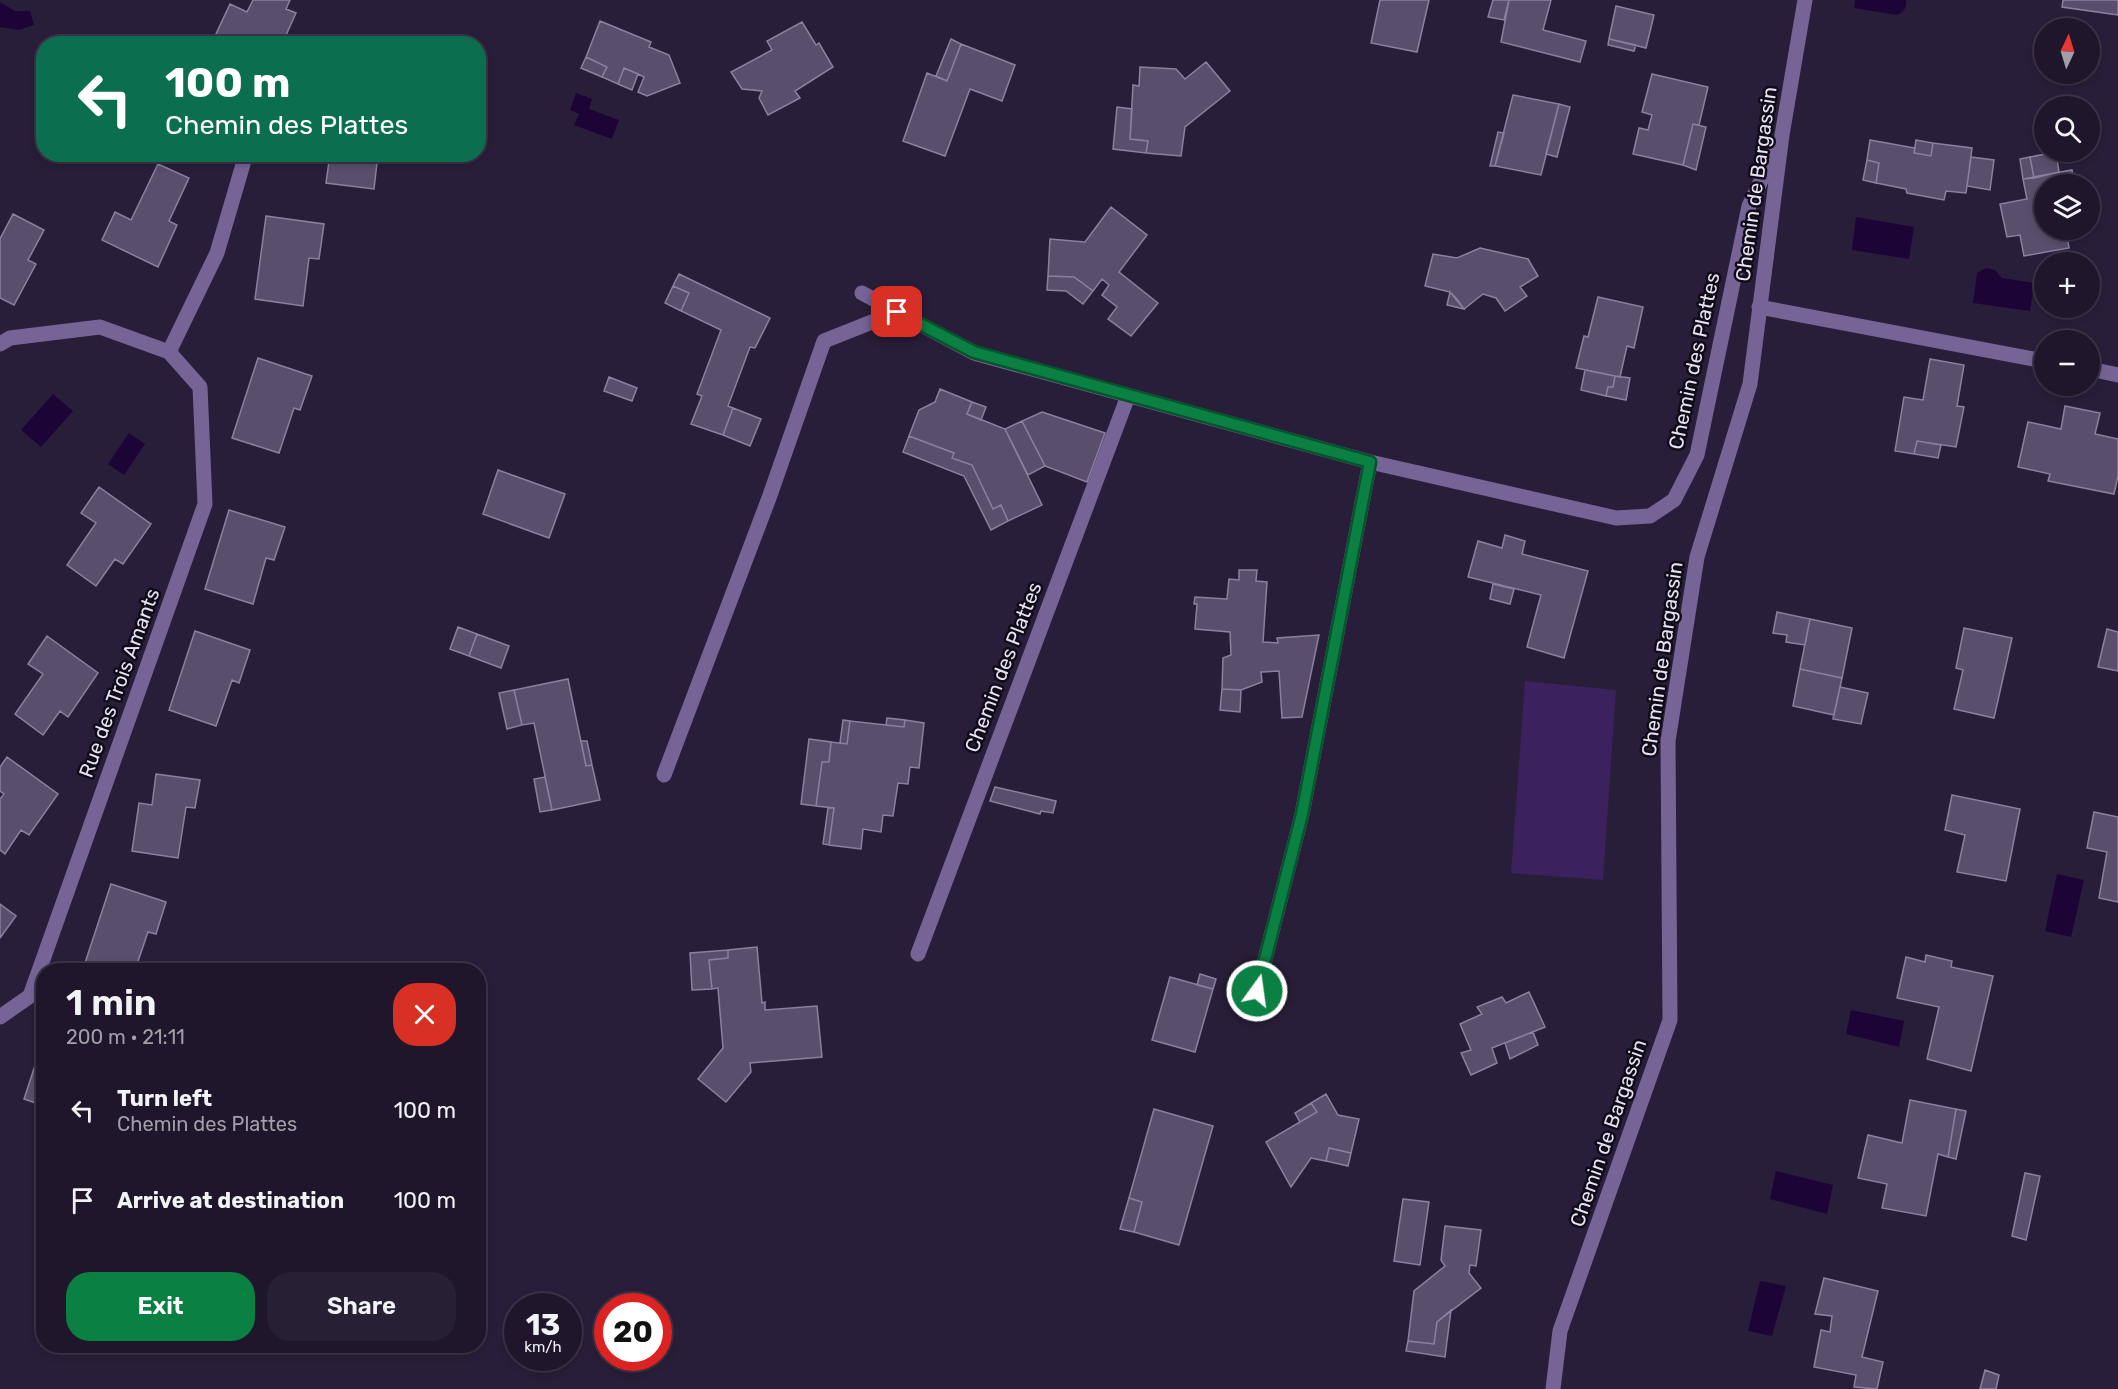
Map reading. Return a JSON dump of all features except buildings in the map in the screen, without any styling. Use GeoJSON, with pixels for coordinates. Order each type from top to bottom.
{"type":"FeatureCollection","features":[{"type":"Feature","properties":{"kind":"street","name":"Chemin de Bargassin"},"geometry":{"type":"LineString","coordinates":[[1553,1389],[1560,1332],[1670,1020],[1668,741],[1697,557],[1750,384],[1782,135],[1805,0]]}},
{"type":"Feature","properties":{"kind":"street","name":"Chemin des Plattes"},"geometry":{"type":"LineString","coordinates":[[862,294],[974,352],[1128,396],[1370,462],[1616,518],[1650,516],[1674,501],[1697,455],[1749,206],[1782,135]]}},
{"type":"Feature","properties":{"kind":"street"},"geometry":{"type":"LineString","coordinates":[[170,352],[217,253],[244,162]]}},
{"type":"Feature","properties":{"kind":"street"},"geometry":{"type":"LineString","coordinates":[[1759,307],[2034,359]]}},
{"type":"Feature","properties":{"kind":"street"},"geometry":{"type":"LineString","coordinates":[[664,775],[769,498],[824,341],[897,312]]}},
{"type":"Feature","properties":{"kind":"street","name":"Rue des Trois Amants"},"geometry":{"type":"LineString","coordinates":[[0,344],[10,338],[100,327],[170,352],[200,387],[205,504],[42,963]]}},
{"type":"Feature","properties":{"kind":"street"},"geometry":{"type":"LineString","coordinates":[[2100,371],[2118,375]]}},
{"type":"Feature","properties":{"kind":"street","name":"Chemin des Plattes"},"geometry":{"type":"LineString","coordinates":[[918,954],[1128,396]]}},
{"type":"Feature","properties":{"kind":"street"},"geometry":{"type":"LineString","coordinates":[[1257,991],[1302,814],[1370,462]]}},
{"type":"Feature","properties":{"kind":"street","name":"Rue des Trois Amants"},"geometry":{"type":"LineString","coordinates":[[0,1017],[30,996],[36,979]]}},
{"type":"Feature","properties":{"kind":"shaded area"},"geometry":{"type":"Polygon","coordinates":[[[1855,0],[1906,0],[1906,3],[1903,11],[1897,15],[1854,8],[1855,0]]]}},
{"type":"Feature","properties":{"kind":"shaded area"},"geometry":{"type":"Polygon","coordinates":[[[0,2],[15,11],[30,11],[34,25],[19,30],[0,27],[0,2]]]}},
{"type":"Feature","properties":{"kind":"shaded area"},"geometry":{"type":"Polygon","coordinates":[[[576,93],[592,99],[589,109],[619,120],[612,139],[574,125],[579,114],[570,110],[576,93]]]}},
{"type":"Feature","properties":{"kind":"shaded area"},"geometry":{"type":"Polygon","coordinates":[[[1856,217],[1914,227],[1909,259],[1852,250],[1856,217]]]}},
{"type":"Feature","properties":{"kind":"shaded area"},"geometry":{"type":"Polygon","coordinates":[[[1986,268],[1995,270],[2002,278],[2034,283],[2030,311],[1973,303],[1977,273],[1986,268]]]}},
{"type":"Feature","properties":{"kind":"shaded area"},"geometry":{"type":"Polygon","coordinates":[[[53,394],[73,411],[41,447],[21,430],[53,394]]]}},
{"type":"Feature","properties":{"kind":"shaded area"},"geometry":{"type":"Polygon","coordinates":[[[129,433],[145,444],[124,475],[108,464],[129,433]]]}},
{"type":"Feature","properties":{"kind":"shaded area"},"geometry":{"type":"Polygon","coordinates":[[[1525,681],[1616,690],[1603,880],[1511,873],[1525,681]]]}},
{"type":"Feature","properties":{"kind":"shaded area"},"geometry":{"type":"Polygon","coordinates":[[[2057,874],[2084,880],[2071,937],[2045,931],[2057,874]]]}},
{"type":"Feature","properties":{"kind":"shaded area"},"geometry":{"type":"Polygon","coordinates":[[[1851,1010],[1904,1021],[1899,1047],[1846,1034],[1851,1010]]]}},
{"type":"Feature","properties":{"kind":"shaded area"},"geometry":{"type":"Polygon","coordinates":[[[1776,1171],[1833,1185],[1827,1214],[1770,1199],[1776,1171]]]}},
{"type":"Feature","properties":{"kind":"shaded area"},"geometry":{"type":"Polygon","coordinates":[[[1760,1281],[1786,1286],[1772,1336],[1748,1331],[1760,1281]]]}},
{"type":"Feature","properties":{"kind":"route"},"geometry":{"type":"LineString","coordinates":[[897,312],[974,352],[1370,462],[1302,814],[1257,991]]}}]}
